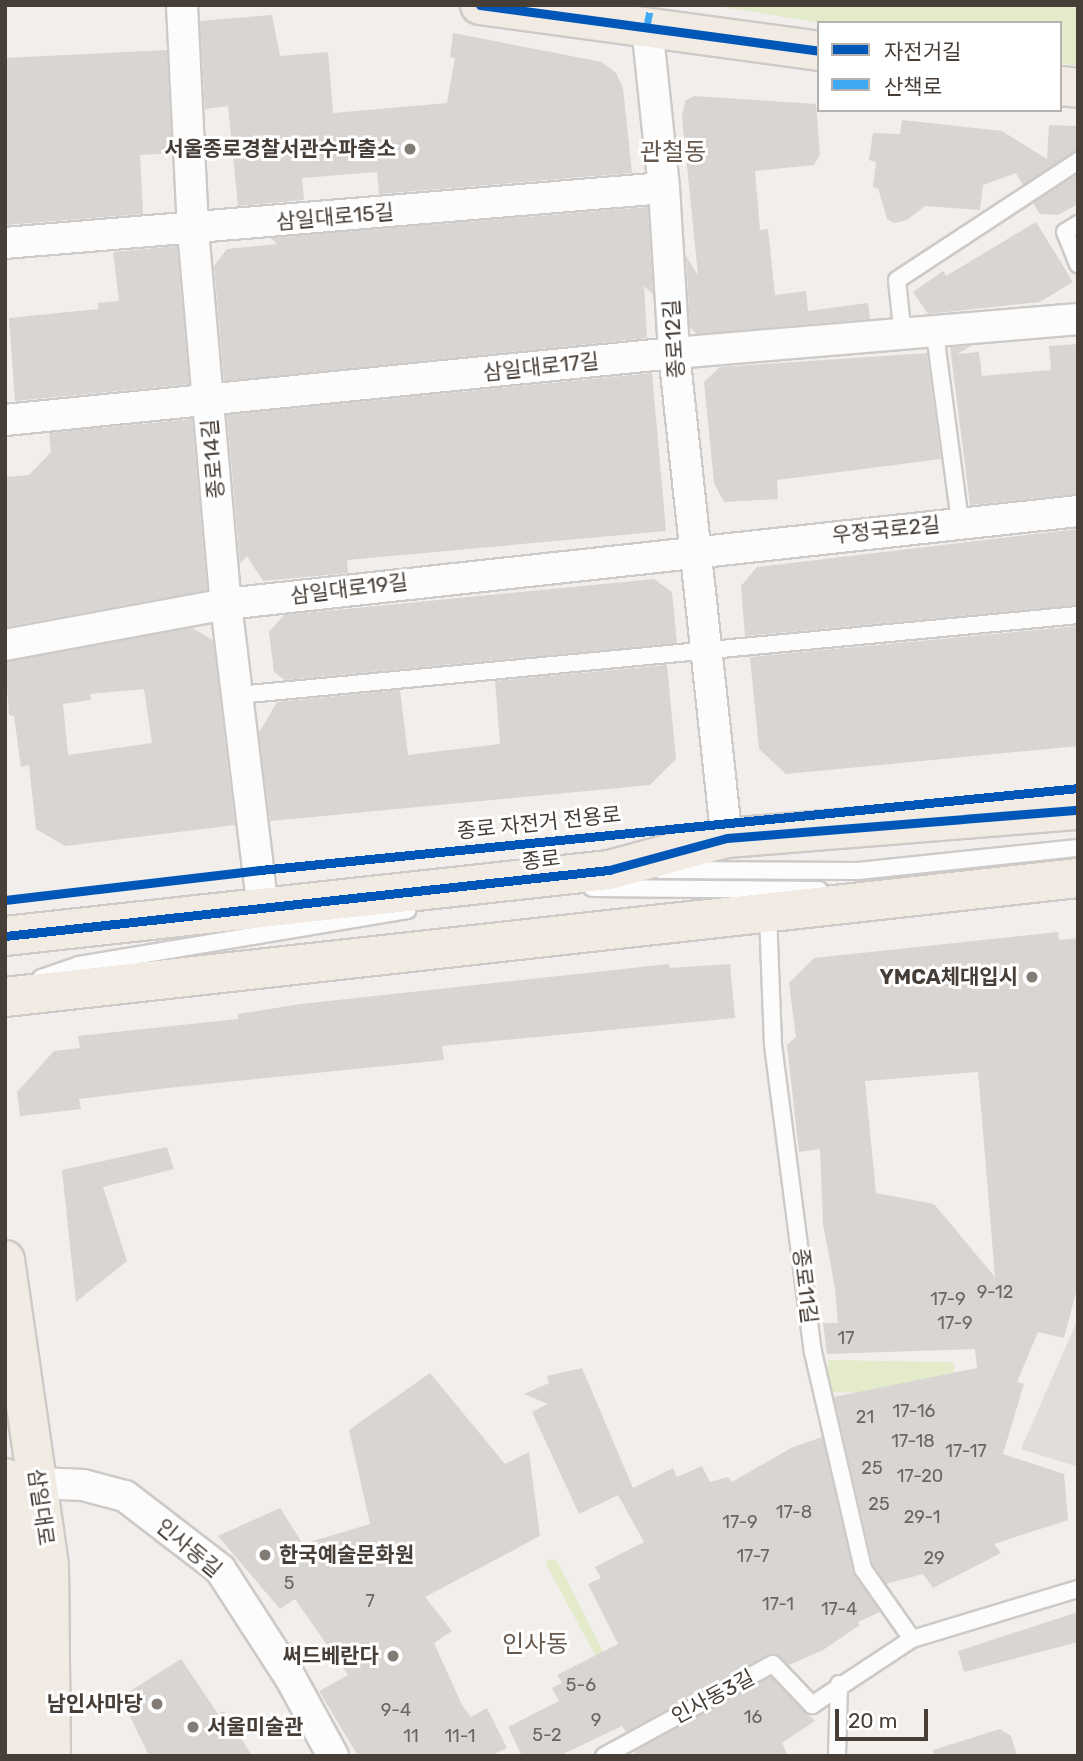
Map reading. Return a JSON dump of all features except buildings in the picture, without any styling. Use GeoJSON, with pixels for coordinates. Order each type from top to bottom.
{"type":"FeatureCollection","features":[{"type":"Feature","properties":{"kind":"main road"},"geometry":{"type":"LineString","coordinates":[[480,5],[817,51]]}},
{"type":"Feature","properties":{"kind":"main road","name":"종로"},"geometry":{"type":"LineString","coordinates":[[5,936],[263,911],[609,870],[727,838],[1078,810]]}},
{"type":"Feature","properties":{"kind":"main road"},"geometry":{"type":"LineString","coordinates":[[5,997],[1078,878]]}},
{"type":"Feature","properties":{"kind":"main road","name":"삼일대로"},"geometry":{"type":"LineString","coordinates":[[5,1260],[22,1481],[25,1649],[23,1756]]}},
{"type":"Feature","properties":{"kind":"main road","name":"삼일대로"},"geometry":{"type":"LineString","coordinates":[[22,1481],[50,1566],[51,1756]]}},
{"type":"Feature","properties":{"kind":"street","name":"종로14길"},"geometry":{"type":"LineString","coordinates":[[182,5],[193,230],[226,604],[263,911]]}},
{"type":"Feature","properties":{"kind":"street","name":"종로12길"},"geometry":{"type":"LineString","coordinates":[[648,26],[664,188],[674,353],[727,838]]}},
{"type":"Feature","properties":{"kind":"street","name":"삼일대로15길"},"geometry":{"type":"LineString","coordinates":[[5,243],[193,230],[664,188]]}},
{"type":"Feature","properties":{"kind":"street","name":"삼일대로17길"},"geometry":{"type":"LineString","coordinates":[[5,420],[208,402],[674,353],[903,337],[1078,319]]}},
{"type":"Feature","properties":{"kind":"street","name":"우정국로2길"},"geometry":{"type":"LineString","coordinates":[[695,549],[1078,511]]}},
{"type":"Feature","properties":{"kind":"street","name":"삼일대로19길"},"geometry":{"type":"LineString","coordinates":[[5,645],[226,604],[695,549]]}},
{"type":"Feature","properties":{"kind":"street","name":"인사동길"},"geometry":{"type":"LineString","coordinates":[[22,1481],[83,1485],[125,1496],[220,1569],[290,1677],[333,1756]]}},
{"type":"Feature","properties":{"kind":"lane"},"geometry":{"type":"LineString","coordinates":[[903,337],[897,280],[1078,161]]}},
{"type":"Feature","properties":{"kind":"lane"},"geometry":{"type":"LineString","coordinates":[[1078,224],[1065,232],[1078,265]]}},
{"type":"Feature","properties":{"kind":"lane"},"geometry":{"type":"LineString","coordinates":[[935,334],[960,522]]}},
{"type":"Feature","properties":{"kind":"lane"},"geometry":{"type":"LineString","coordinates":[[237,695],[1078,615]]}},
{"type":"Feature","properties":{"kind":"lane"},"geometry":{"type":"LineString","coordinates":[[609,870],[858,871],[1078,848]]}},
{"type":"Feature","properties":{"kind":"lane"},"geometry":{"type":"LineString","coordinates":[[5,989],[79,965],[540,888],[928,895]]}},
{"type":"Feature","properties":{"kind":"lane","name":"종로11길"},"geometry":{"type":"LineString","coordinates":[[768,914],[773,1045],[818,1377],[863,1569],[912,1639]]}},
{"type":"Feature","properties":{"kind":"lane","name":"인사동3길"},"geometry":{"type":"LineString","coordinates":[[604,1756],[773,1664],[812,1704],[912,1639],[1078,1589]]}},
{"type":"Feature","properties":{"kind":"lane"},"geometry":{"type":"LineString","coordinates":[[837,1756],[839,1684]]}},
{"type":"Feature","properties":{"kind":"green space"},"geometry":{"type":"Polygon","coordinates":[[[709,5],[1078,5],[1078,66],[1062,63],[1062,21],[817,22],[709,5]]]}},
{"type":"Feature","properties":{"kind":"green space"},"geometry":{"type":"Polygon","coordinates":[[[828,1360],[954,1362],[953,1394],[827,1392],[828,1360]]]}},
{"type":"Feature","properties":{"kind":"green space"},"geometry":{"type":"Polygon","coordinates":[[[551,1559],[557,1561],[641,1726],[635,1729],[545,1562],[551,1559]]]}},
{"type":"Feature","properties":{"kind":"shaded area"},"geometry":{"type":"Polygon","coordinates":[[[1078,1319],[1078,1467],[1021,1449],[1078,1319]]]}},
{"type":"Feature","properties":{"kind":"marked path"},"geometry":{"type":"LineString","coordinates":[[647,26],[651,5]]}},
{"type":"Feature","properties":{"kind":"cycle path"},"geometry":{"type":"LineString","coordinates":[[480,5],[817,51]]}},
{"type":"Feature","properties":{"kind":"cycle path","name":"종로 자전거 전용로"},"geometry":{"type":"LineString","coordinates":[[5,900],[260,870],[1078,788]]}},
{"type":"Feature","properties":{"kind":"cycle path"},"geometry":{"type":"LineString","coordinates":[[5,936],[609,870],[727,838],[1078,810]]}},
{"type":"Feature","properties":{"kind":"place","name":"서울종로경찰서관수파출소"},"geometry":{"type":"Point","coordinates":[410,149]}},
{"type":"Feature","properties":{"kind":"place","name":"YMCA체대입시"},"geometry":{"type":"Point","coordinates":[1032,977]}},
{"type":"Feature","properties":{"kind":"place","name":"한국예술문화원"},"geometry":{"type":"Point","coordinates":[265,1555]}},
{"type":"Feature","properties":{"kind":"place","name":"써드베란다"},"geometry":{"type":"Point","coordinates":[393,1656]}},
{"type":"Feature","properties":{"kind":"place","name":"남인사마당"},"geometry":{"type":"Point","coordinates":[157,1704]}},
{"type":"Feature","properties":{"kind":"place","name":"서울미술관"},"geometry":{"type":"Point","coordinates":[193,1727]}},
{"type":"Feature","properties":{"kind":"district","name":"관철동"},"geometry":{"type":"Point","coordinates":[673,153]}},
{"type":"Feature","properties":{"kind":"district","name":"인사동"},"geometry":{"type":"Point","coordinates":[535,1645]}}]}
